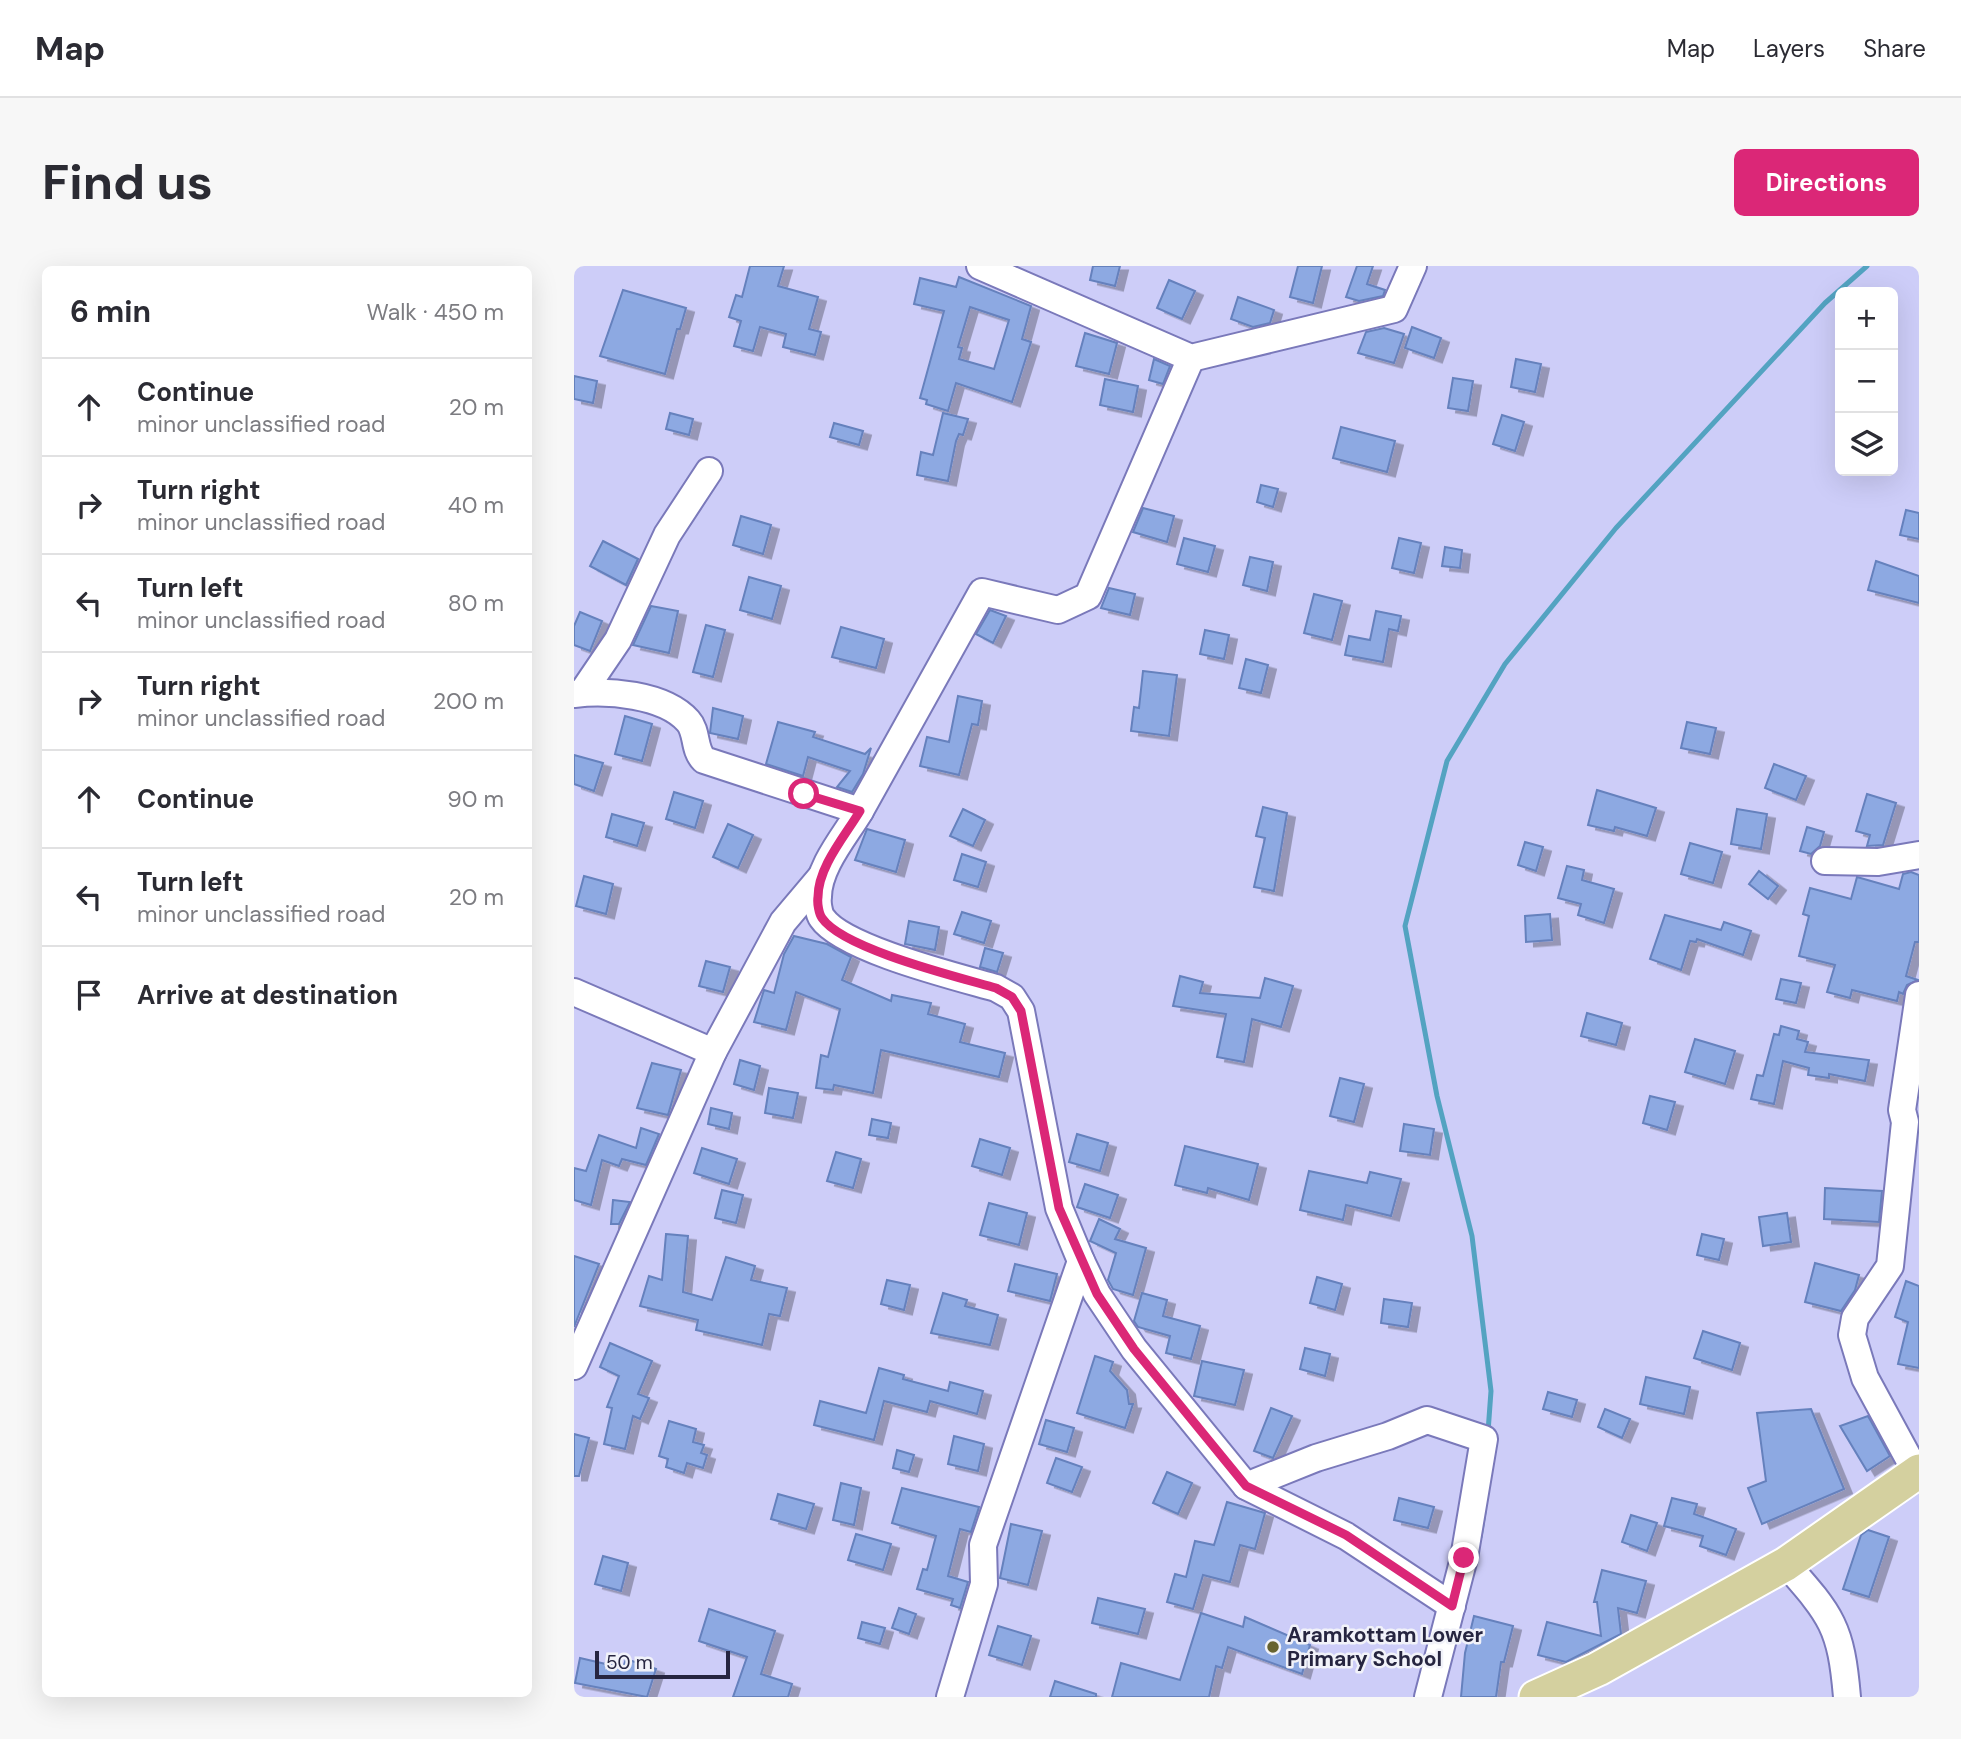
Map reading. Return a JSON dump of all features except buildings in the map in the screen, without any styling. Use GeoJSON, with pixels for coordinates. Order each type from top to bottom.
{"type":"FeatureCollection","features":[{"type":"Feature","properties":{"kind":"main road"},"geometry":{"type":"LineString","coordinates":[[1536,1697],[1598,1669],[1786,1564],[1918,1471]]}},
{"type":"Feature","properties":{"kind":"street"},"geometry":{"type":"LineString","coordinates":[[988,268],[1191,358],[1394,309],[1413,266]]}},
{"type":"Feature","properties":{"kind":"street"},"geometry":{"type":"LineString","coordinates":[[574,1366],[713,1052],[783,922],[821,877],[860,811],[982,592],[1058,610],[1088,596],[1191,358]]}},
{"type":"Feature","properties":{"kind":"street"},"geometry":{"type":"LineString","coordinates":[[578,694],[618,640],[667,536],[709,471]]}},
{"type":"Feature","properties":{"kind":"street"},"geometry":{"type":"LineString","coordinates":[[578,694],[640,697],[673,709],[690,722],[699,754],[704,760],[860,811]]}},
{"type":"Feature","properties":{"kind":"street"},"geometry":{"type":"LineString","coordinates":[[1825,861],[1878,862],[1919,855]]}},
{"type":"Feature","properties":{"kind":"street"},"geometry":{"type":"LineString","coordinates":[[821,877],[817,898],[821,917],[831,927],[885,956],[996,988],[1012,997],[1021,1011],[1059,1208],[1097,1294],[1134,1349],[1246,1486],[1346,1535],[1452,1606]]}},
{"type":"Feature","properties":{"kind":"street"},"geometry":{"type":"LineString","coordinates":[[574,992],[713,1052]]}},
{"type":"Feature","properties":{"kind":"street"},"geometry":{"type":"LineString","coordinates":[[1918,1471],[1866,1378],[1852,1335],[1855,1318],[1889,1266],[1912,1122],[1902,1110],[1919,995]]}},
{"type":"Feature","properties":{"kind":"street"},"geometry":{"type":"LineString","coordinates":[[950,1697],[984,1584],[983,1545],[1082,1261]]}},
{"type":"Feature","properties":{"kind":"street"},"geometry":{"type":"LineString","coordinates":[[1246,1486],[1316,1458],[1388,1436],[1427,1420],[1485,1439],[1464,1558],[1428,1697]]}},
{"type":"Feature","properties":{"kind":"street"},"geometry":{"type":"LineString","coordinates":[[1786,1564],[1831,1620],[1839,1636],[1847,1697]]}},
{"type":"Feature","properties":{"kind":"waterway"},"geometry":{"type":"LineString","coordinates":[[1488,1432],[1491,1391],[1472,1236],[1437,1096],[1405,926],[1447,761],[1505,664],[1616,528],[1825,303],[1867,266]]}},
{"type":"Feature","properties":{"kind":"waterway"},"geometry":{"type":"LineString","coordinates":[[1480,1537],[1484,1512]]}},
{"type":"Feature","properties":{"kind":"place","name":"Aramkottam Lower Primary School"},"geometry":{"type":"Point","coordinates":[1273,1647]}},
{"type":"Feature","properties":{"kind":"route"},"geometry":{"type":"LineString","coordinates":[[804,794],[860,811],[821,877],[817,898],[821,917],[831,927],[885,956],[996,988],[1012,997],[1021,1011],[1059,1208],[1097,1294],[1134,1349],[1246,1486],[1346,1535],[1452,1606],[1464,1558]]}}]}
